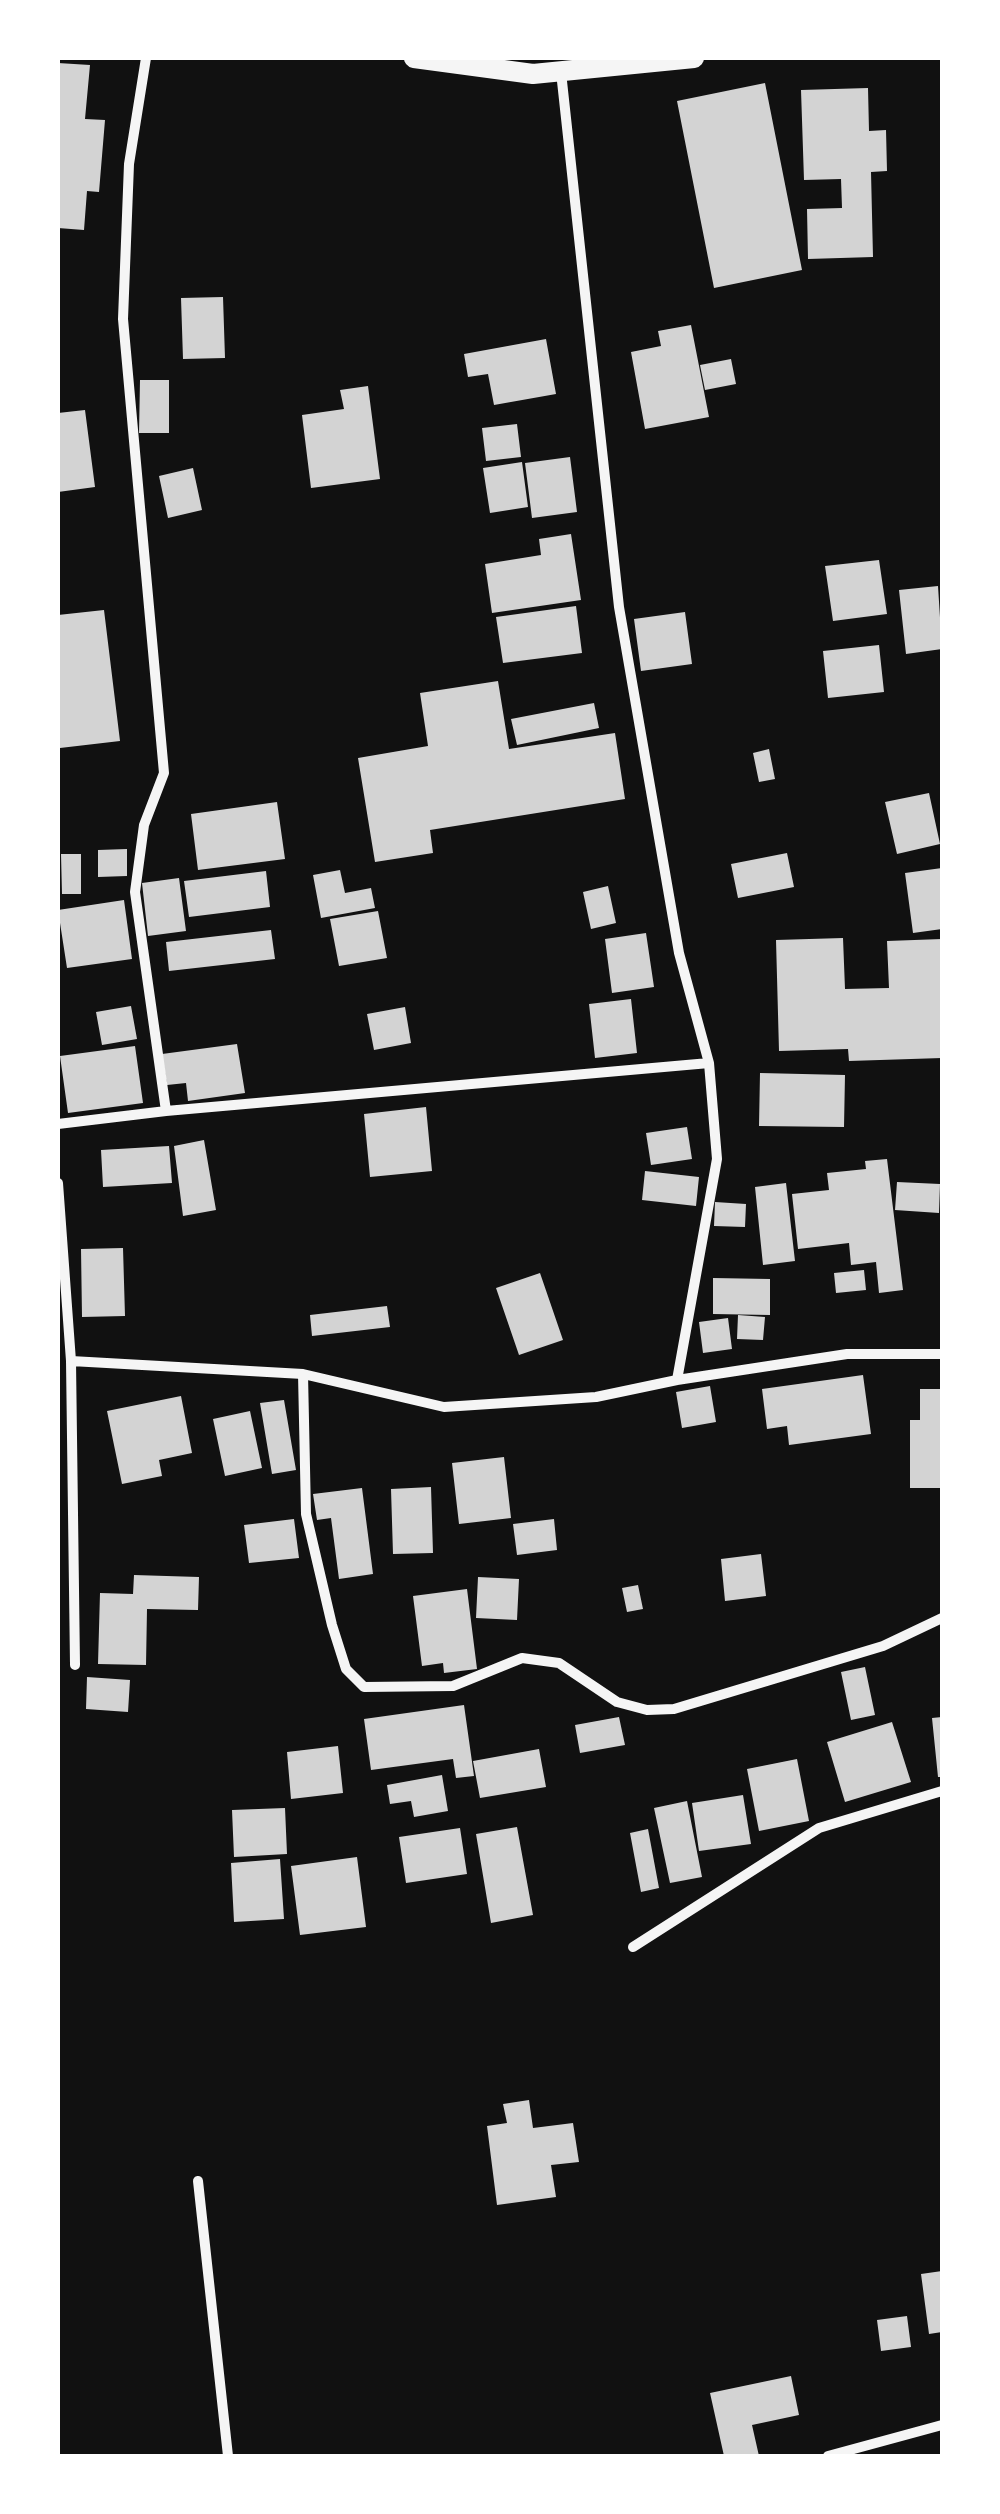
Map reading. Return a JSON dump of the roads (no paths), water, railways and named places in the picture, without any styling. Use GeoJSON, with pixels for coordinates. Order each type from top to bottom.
{"type":"FeatureCollection","features":[{"type":"Feature","properties":{"kind":"main road"},"geometry":{"type":"LineString","coordinates":[[414,58],[533,74],[694,58]]}},
{"type":"Feature","properties":{"kind":"street"},"geometry":{"type":"LineString","coordinates":[[146,58],[129,164],[122,319],[164,774],[144,824],[134,892],[166,1111]]}},
{"type":"Feature","properties":{"kind":"street"},"geometry":{"type":"LineString","coordinates":[[561,72],[619,606],[679,953],[709,1063],[717,1159],[676,1380]]}},
{"type":"Feature","properties":{"kind":"street"},"geometry":{"type":"LineString","coordinates":[[58,1124],[709,1063]]}},
{"type":"Feature","properties":{"kind":"street"},"geometry":{"type":"LineString","coordinates":[[58,1183],[71,1361],[75,1666]]}},
{"type":"Feature","properties":{"kind":"street"},"geometry":{"type":"LineString","coordinates":[[71,1361],[303,1374],[444,1407],[596,1397],[676,1380],[847,1354],[942,1354]]}},
{"type":"Feature","properties":{"kind":"street"},"geometry":{"type":"LineString","coordinates":[[303,1374],[306,1514],[346,1670],[364,1687],[453,1686],[522,1658],[559,1663],[617,1702],[647,1710],[674,1709],[883,1646],[942,1618]]}},
{"type":"Feature","properties":{"kind":"street"},"geometry":{"type":"LineString","coordinates":[[633,1948],[819,1828],[942,1791]]}},
{"type":"Feature","properties":{"kind":"street"},"geometry":{"type":"LineString","coordinates":[[198,2181],[228,2456]]}},
{"type":"Feature","properties":{"kind":"street"},"geometry":{"type":"LineString","coordinates":[[828,2456],[942,2425]]}}]}
